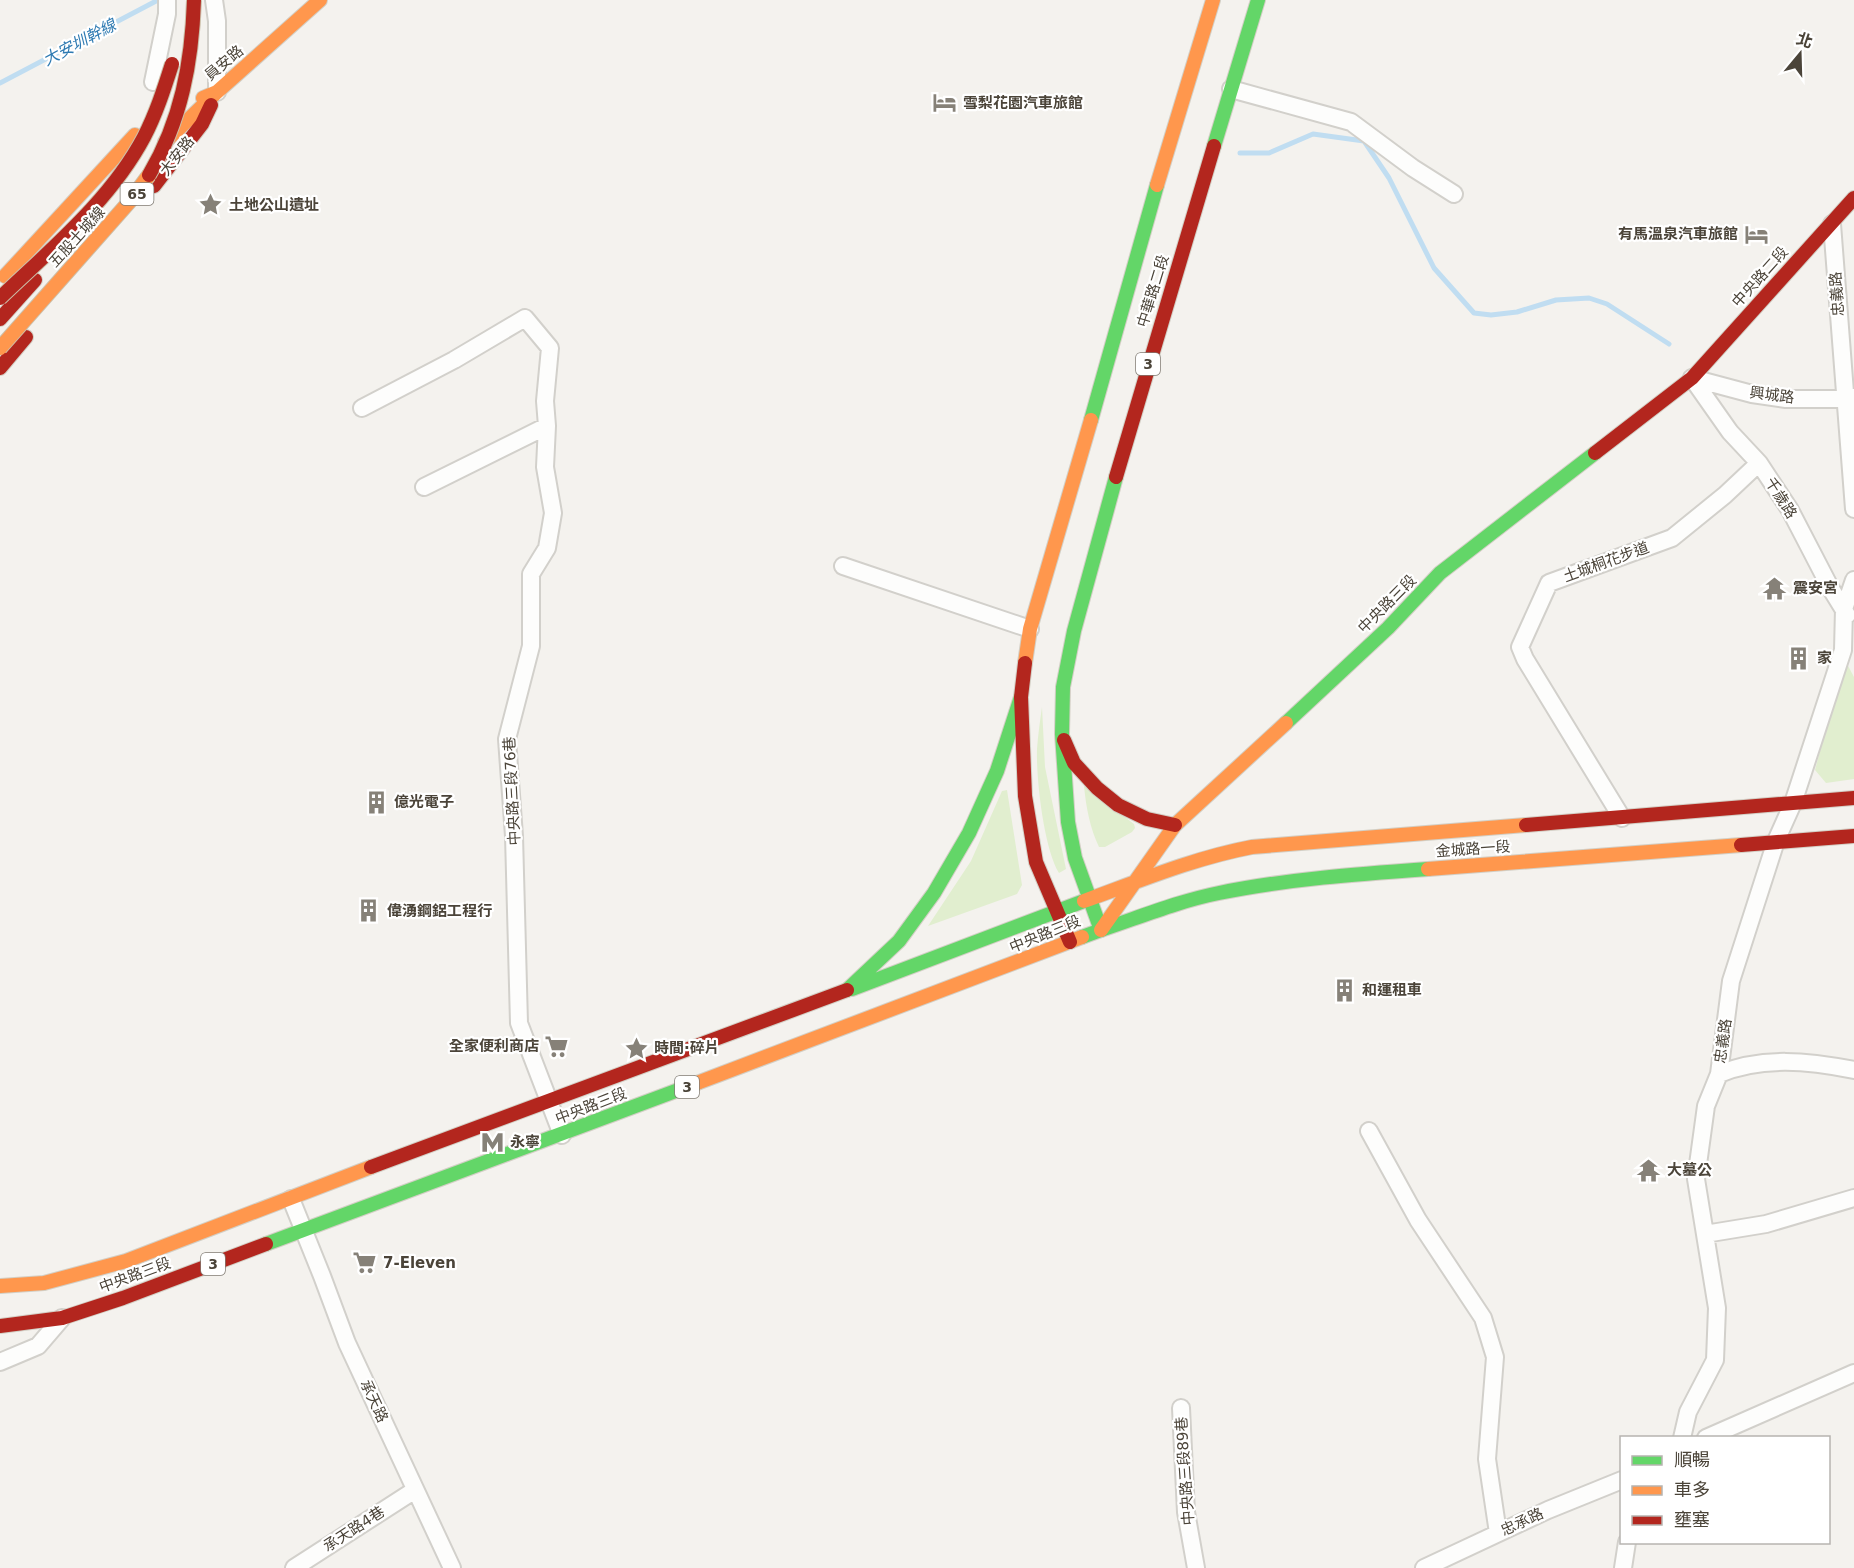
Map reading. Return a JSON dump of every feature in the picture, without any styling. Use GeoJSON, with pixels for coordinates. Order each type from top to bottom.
{"type":"FeatureCollection","features":[{"type":"Feature","properties":{"kind":"main road"},"geometry":{"type":"LineString","coordinates":[[178,33],[181,0]]}},
{"type":"Feature","properties":{"kind":"main road","name":"五股土城線"},"geometry":{"type":"LineString","coordinates":[[0,348],[147,181],[176,122],[189,66],[194,0]]}},
{"type":"Feature","properties":{"kind":"main road","name":"員安路"},"geometry":{"type":"LineString","coordinates":[[138,132],[158,115],[217,92],[320,0]]}},
{"type":"Feature","properties":{"kind":"main road","name":"中華路二段"},"geometry":{"type":"LineString","coordinates":[[1021,697],[1030,629],[1141,237],[1213,0]]}},
{"type":"Feature","properties":{"kind":"main road","name":"中華路二段"},"geometry":{"type":"LineString","coordinates":[[1062,734],[1063,687],[1074,631],[1128,431],[1258,0]]}},
{"type":"Feature","properties":{"kind":"main road","name":"五股土城線"},"geometry":{"type":"LineString","coordinates":[[0,298],[93,210],[126,169],[157,111],[167,85],[175,51]]}},
{"type":"Feature","properties":{"kind":"main road"},"geometry":{"type":"LineString","coordinates":[[0,319],[132,173],[217,92]]}},
{"type":"Feature","properties":{"kind":"main road","name":"大安路"},"geometry":{"type":"LineString","coordinates":[[0,368],[181,154],[202,124],[217,92]]}},
{"type":"Feature","properties":{"kind":"main road"},"geometry":{"type":"LineString","coordinates":[[0,281],[138,132]]}},
{"type":"Feature","properties":{"kind":"main road","name":"中央路二段"},"geometry":{"type":"LineString","coordinates":[[1692,378],[1854,198]]}},
{"type":"Feature","properties":{"kind":"main road","name":"中央路三段"},"geometry":{"type":"LineString","coordinates":[[0,1286],[118,1281],[303,1231],[1101,930],[1175,825],[1388,628],[1440,573],[1692,378]]}},
{"type":"Feature","properties":{"kind":"main road","name":"3"},"geometry":{"type":"LineString","coordinates":[[1021,697],[1022,751],[1030,830],[1040,876],[1070,942]]}},
{"type":"Feature","properties":{"kind":"main road","name":"3"},"geometry":{"type":"LineString","coordinates":[[850,990],[899,941],[934,893],[969,832],[998,771],[1021,697]]}},
{"type":"Feature","properties":{"kind":"main road"},"geometry":{"type":"LineString","coordinates":[[1062,734],[1074,763],[1097,788],[1118,805],[1147,819],[1175,825]]}},
{"type":"Feature","properties":{"kind":"main road","name":"3"},"geometry":{"type":"LineString","coordinates":[[1062,734],[1064,784],[1075,858],[1101,930]]}},
{"type":"Feature","properties":{"kind":"main road","name":"金城路一段"},"geometry":{"type":"LineString","coordinates":[[1132,883],[1212,856],[1252,847],[1854,798]]}},
{"type":"Feature","properties":{"kind":"main road","name":"金城路一段"},"geometry":{"type":"LineString","coordinates":[[1101,930],[1173,905],[1217,893],[1298,879],[1854,836]]}},
{"type":"Feature","properties":{"kind":"main road","name":"中央路三段"},"geometry":{"type":"LineString","coordinates":[[0,1326],[62,1318],[118,1281],[291,1199],[1132,883]]}},
{"type":"Feature","properties":{"kind":"street"},"geometry":{"type":"LineString","coordinates":[[138,132],[154,80],[167,15],[167,0]]}},
{"type":"Feature","properties":{"kind":"street","name":"大安路"},"geometry":{"type":"LineString","coordinates":[[213,0],[217,21],[217,92]]}},
{"type":"Feature","properties":{"kind":"street"},"geometry":{"type":"LineString","coordinates":[[1231,89],[1351,122],[1413,168],[1454,194]]}},
{"type":"Feature","properties":{"kind":"street","name":"忠義路"},"geometry":{"type":"LineString","coordinates":[[1832,224],[1849,398],[1854,509]]}},
{"type":"Feature","properties":{"kind":"street","name":"中央路三段76巷"},"geometry":{"type":"LineString","coordinates":[[362,408],[454,360],[525,318],[550,348],[545,401],[547,426],[545,467],[553,513],[547,548],[531,574],[531,646],[507,739],[514,836],[519,1023],[562,1135]]}},
{"type":"Feature","properties":{"kind":"street","name":"興城路"},"geometry":{"type":"LineString","coordinates":[[1692,378],[1752,394],[1786,399],[1849,398]]}},
{"type":"Feature","properties":{"kind":"street","name":"千歲路"},"geometry":{"type":"LineString","coordinates":[[1692,378],[1730,432],[1759,463],[1790,510],[1854,629]]}},
{"type":"Feature","properties":{"kind":"street"},"geometry":{"type":"LineString","coordinates":[[424,487],[547,426]]}},
{"type":"Feature","properties":{"kind":"street","name":"土城桐花步道"},"geometry":{"type":"LineString","coordinates":[[1622,818],[1520,647],[1549,583],[1672,538],[1725,495],[1759,463]]}},
{"type":"Feature","properties":{"kind":"street"},"geometry":{"type":"LineString","coordinates":[[843,566],[1030,629]]}},
{"type":"Feature","properties":{"kind":"street","name":"忠義路"},"geometry":{"type":"LineString","coordinates":[[1682,1436],[1688,1412],[1715,1360],[1717,1308],[1696,1179],[1706,1106],[1719,1074],[1731,981],[1776,842],[1793,803],[1848,654],[1844,609],[1854,580]]}},
{"type":"Feature","properties":{"kind":"street"},"geometry":{"type":"LineString","coordinates":[[1719,1074],[1732,1068],[1768,1061],[1800,1062],[1854,1070]]}},
{"type":"Feature","properties":{"kind":"street"},"geometry":{"type":"LineString","coordinates":[[1369,1131],[1418,1220],[1483,1318],[1495,1357],[1487,1459],[1498,1533]]}},
{"type":"Feature","properties":{"kind":"street"},"geometry":{"type":"LineString","coordinates":[[1705,1234],[1766,1224],[1854,1198]]}},
{"type":"Feature","properties":{"kind":"street","name":"承天路"},"geometry":{"type":"LineString","coordinates":[[291,1199],[347,1343],[452,1568]]}},
{"type":"Feature","properties":{"kind":"street"},"geometry":{"type":"LineString","coordinates":[[0,1362],[38,1346],[62,1318]]}},
{"type":"Feature","properties":{"kind":"street"},"geometry":{"type":"LineString","coordinates":[[1708,1436],[1854,1373]]}},
{"type":"Feature","properties":{"kind":"street","name":"中央路三段89巷"},"geometry":{"type":"LineString","coordinates":[[1181,1408],[1186,1512],[1196,1568]]}},
{"type":"Feature","properties":{"kind":"street","name":"忠承路"},"geometry":{"type":"LineString","coordinates":[[1424,1568],[1498,1533],[1620,1481]]}},
{"type":"Feature","properties":{"kind":"street","name":"承天路4巷"},"geometry":{"type":"LineString","coordinates":[[294,1568],[415,1490]]}},
{"type":"Feature","properties":{"kind":"street"},"geometry":{"type":"LineString","coordinates":[[1623,1568],[1627,1544]]}},
{"type":"Feature","properties":{"kind":"green space"},"geometry":{"type":"Polygon","coordinates":[[[1844,661],[1854,677],[1854,779],[1826,783],[1815,770],[1844,661]]]}},
{"type":"Feature","properties":{"kind":"green space"},"geometry":{"type":"Polygon","coordinates":[[[1042,707],[1045,767],[1066,869],[1059,873],[1045,831],[1038,778],[1037,749],[1042,707]]]}},
{"type":"Feature","properties":{"kind":"green space"},"geometry":{"type":"Polygon","coordinates":[[[1084,786],[1134,824],[1135,828],[1132,832],[1105,847],[1099,847],[1089,817],[1084,786]]]}},
{"type":"Feature","properties":{"kind":"green space"},"geometry":{"type":"Polygon","coordinates":[[[1007,790],[1022,885],[1017,894],[928,926],[971,861],[1002,791],[1007,790]]]}},
{"type":"Feature","properties":{"kind":"waterway","name":"大安圳幹線"},"geometry":{"type":"LineString","coordinates":[[0,83],[158,0]]}},
{"type":"Feature","properties":{"kind":"waterway"},"geometry":{"type":"LineString","coordinates":[[1240,153],[1269,153],[1313,134],[1364,141],[1389,178],[1434,268],[1474,313],[1491,315],[1517,312],[1556,300],[1589,298],[1607,304],[1669,344]]}},
{"type":"Feature","properties":{"kind":"traffic: fast"},"geometry":{"type":"LineString","coordinates":[[1214,146],[1258,0]]}},
{"type":"Feature","properties":{"kind":"traffic: fast"},"geometry":{"type":"LineString","coordinates":[[1091,420],[1157,185]]}},
{"type":"Feature","properties":{"kind":"traffic: fast"},"geometry":{"type":"LineString","coordinates":[[1286,723],[1388,628],[1440,573],[1595,453]]}},
{"type":"Feature","properties":{"kind":"traffic: fast"},"geometry":{"type":"LineString","coordinates":[[1082,937],[1101,930],[1075,858],[1068,822],[1062,734],[1063,687],[1074,631],[1116,477]]}},
{"type":"Feature","properties":{"kind":"traffic: fast"},"geometry":{"type":"LineString","coordinates":[[847,990],[899,941],[934,893],[969,833],[997,771],[1021,697]]}},
{"type":"Feature","properties":{"kind":"traffic: fast"},"geometry":{"type":"LineString","coordinates":[[1101,930],[1189,900],[1245,888],[1323,878],[1428,869]]}},
{"type":"Feature","properties":{"kind":"traffic: fast"},"geometry":{"type":"LineString","coordinates":[[852,989],[1084,901]]}},
{"type":"Feature","properties":{"kind":"traffic: fast"},"geometry":{"type":"LineString","coordinates":[[266,1244],[697,1083]]}},
{"type":"Feature","properties":{"kind":"traffic: slow"},"geometry":{"type":"LineString","coordinates":[[203,98],[217,92],[320,0]]}},
{"type":"Feature","properties":{"kind":"traffic: slow"},"geometry":{"type":"LineString","coordinates":[[1157,185],[1213,0]]}},
{"type":"Feature","properties":{"kind":"traffic: slow"},"geometry":{"type":"LineString","coordinates":[[165,142],[217,92]]}},
{"type":"Feature","properties":{"kind":"traffic: slow"},"geometry":{"type":"LineString","coordinates":[[5,276],[135,135]]}},
{"type":"Feature","properties":{"kind":"traffic: slow"},"geometry":{"type":"LineString","coordinates":[[0,348],[130,201],[149,175]]}},
{"type":"Feature","properties":{"kind":"traffic: slow"},"geometry":{"type":"LineString","coordinates":[[1025,663],[1030,629],[1091,420]]}},
{"type":"Feature","properties":{"kind":"traffic: slow"},"geometry":{"type":"LineString","coordinates":[[1101,930],[1175,825],[1286,723]]}},
{"type":"Feature","properties":{"kind":"traffic: slow"},"geometry":{"type":"LineString","coordinates":[[1084,901],[1188,864],[1252,847],[1526,825]]}},
{"type":"Feature","properties":{"kind":"traffic: slow"},"geometry":{"type":"LineString","coordinates":[[1428,869],[1741,845]]}},
{"type":"Feature","properties":{"kind":"traffic: slow"},"geometry":{"type":"LineString","coordinates":[[697,1083],[1082,937]]}},
{"type":"Feature","properties":{"kind":"traffic: slow"},"geometry":{"type":"LineString","coordinates":[[0,1286],[44,1283],[126,1261],[371,1167]]}},
{"type":"Feature","properties":{"kind":"traffic: jam"},"geometry":{"type":"LineString","coordinates":[[149,175],[169,134],[183,91],[191,46],[194,0]]}},
{"type":"Feature","properties":{"kind":"traffic: jam"},"geometry":{"type":"LineString","coordinates":[[0,298],[78,223],[114,182],[144,137],[160,101],[172,64]]}},
{"type":"Feature","properties":{"kind":"traffic: jam"},"geometry":{"type":"LineString","coordinates":[[154,186],[202,124],[211,105]]}},
{"type":"Feature","properties":{"kind":"traffic: jam"},"geometry":{"type":"LineString","coordinates":[[1116,477],[1214,146]]}},
{"type":"Feature","properties":{"kind":"traffic: jam"},"geometry":{"type":"LineString","coordinates":[[1595,453],[1692,378],[1854,198]]}},
{"type":"Feature","properties":{"kind":"traffic: jam"},"geometry":{"type":"LineString","coordinates":[[0,319],[35,280]]}},
{"type":"Feature","properties":{"kind":"traffic: jam"},"geometry":{"type":"LineString","coordinates":[[0,368],[26,337]]}},
{"type":"Feature","properties":{"kind":"traffic: jam"},"geometry":{"type":"LineString","coordinates":[[1025,663],[1021,697],[1025,796],[1036,862],[1070,942]]}},
{"type":"Feature","properties":{"kind":"traffic: jam"},"geometry":{"type":"LineString","coordinates":[[1064,740],[1074,763],[1097,788],[1118,805],[1147,819],[1175,825]]}},
{"type":"Feature","properties":{"kind":"traffic: jam"},"geometry":{"type":"LineString","coordinates":[[1526,825],[1854,798]]}},
{"type":"Feature","properties":{"kind":"traffic: jam"},"geometry":{"type":"LineString","coordinates":[[1741,845],[1854,836]]}},
{"type":"Feature","properties":{"kind":"traffic: jam"},"geometry":{"type":"LineString","coordinates":[[371,1167],[847,990]]}},
{"type":"Feature","properties":{"kind":"traffic: jam"},"geometry":{"type":"LineString","coordinates":[[0,1326],[62,1318],[123,1298],[266,1244]]}},
{"type":"Feature","properties":{"kind":"place","name":"雪梨花園汽車旅館"},"geometry":{"type":"Point","coordinates":[945,103]}},
{"type":"Feature","properties":{"kind":"place","name":"土地公山遺址"},"geometry":{"type":"Point","coordinates":[211,205]}},
{"type":"Feature","properties":{"kind":"place","name":"有馬溫泉汽車旅館"},"geometry":{"type":"Point","coordinates":[1756,234]}},
{"type":"Feature","properties":{"kind":"place","name":"震安宮"},"geometry":{"type":"Point","coordinates":[1775,588]}},
{"type":"Feature","properties":{"kind":"place","name":"家"},"geometry":{"type":"Point","coordinates":[1799,658]}},
{"type":"Feature","properties":{"kind":"place","name":"億光電子"},"geometry":{"type":"Point","coordinates":[376,802]}},
{"type":"Feature","properties":{"kind":"place","name":"偉湧鋼鋁工程行"},"geometry":{"type":"Point","coordinates":[369,911]}},
{"type":"Feature","properties":{"kind":"place","name":"和運租車"},"geometry":{"type":"Point","coordinates":[1344,990]}},
{"type":"Feature","properties":{"kind":"place","name":"全家便利商店"},"geometry":{"type":"Point","coordinates":[557,1046]}},
{"type":"Feature","properties":{"kind":"place","name":"時間·碎片"},"geometry":{"type":"Point","coordinates":[636,1048]}},
{"type":"Feature","properties":{"kind":"place","name":"永寧"},"geometry":{"type":"Point","coordinates":[492,1142]}},
{"type":"Feature","properties":{"kind":"place","name":"大墓公"},"geometry":{"type":"Point","coordinates":[1649,1170]}},
{"type":"Feature","properties":{"kind":"place","name":"7-Eleven"},"geometry":{"type":"Point","coordinates":[365,1263]}}]}
